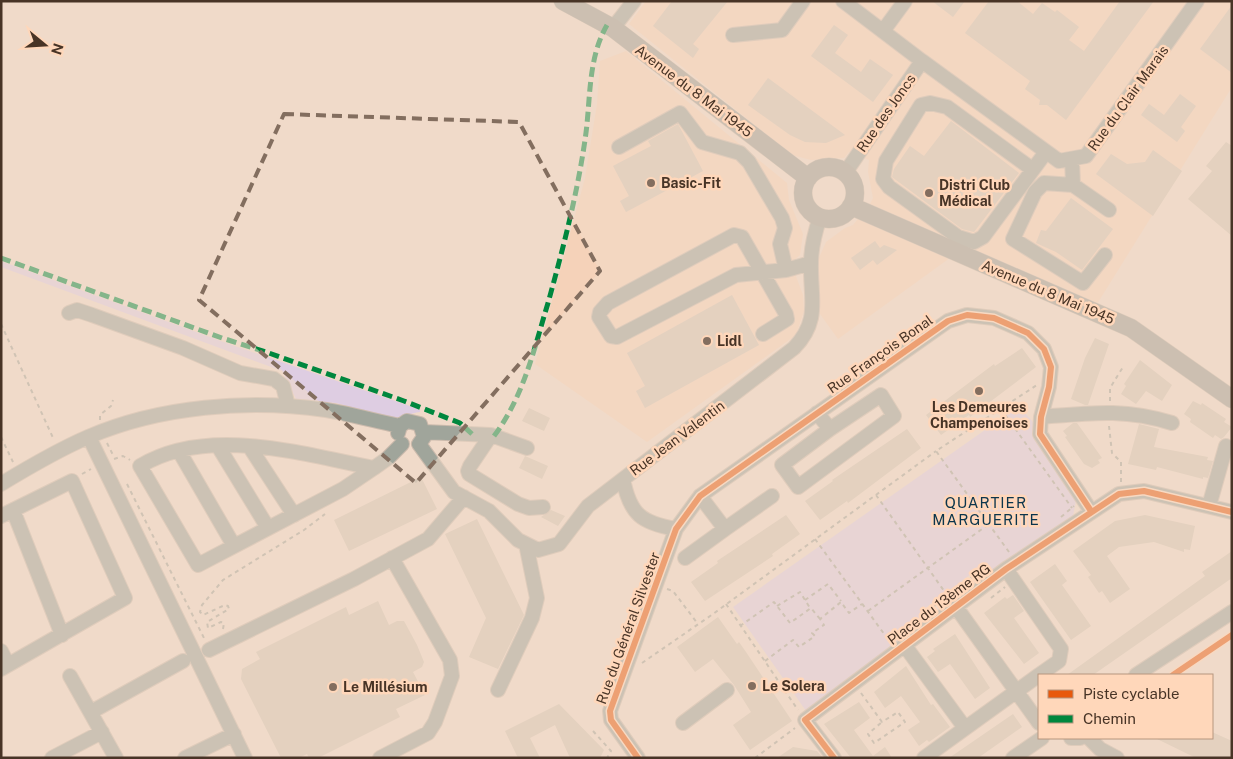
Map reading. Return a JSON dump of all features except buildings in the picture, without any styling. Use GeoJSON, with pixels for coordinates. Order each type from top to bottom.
{"type":"FeatureCollection","features":[{"type":"Feature","properties":{"kind":"main road","name":"Avenue du 8 Mai 1945"},"geometry":{"type":"LineString","coordinates":[[563,1],[608,26],[808,178]]}},
{"type":"Feature","properties":{"kind":"main road"},"geometry":{"type":"LineString","coordinates":[[834,167],[845,173],[854,186],[855,193],[851,206],[835,218],[820,217],[810,212],[804,201],[803,188],[814,171],[834,167]]}},
{"type":"Feature","properties":{"kind":"main road","name":"Avenue du 8 Mai 1945"},"geometry":{"type":"LineString","coordinates":[[851,206],[1131,328],[1232,399]]}},
{"type":"Feature","properties":{"kind":"street"},"geometry":{"type":"LineString","coordinates":[[608,26],[634,1]]}},
{"type":"Feature","properties":{"kind":"street"},"geometry":{"type":"LineString","coordinates":[[733,35],[782,30],[803,1]]}},
{"type":"Feature","properties":{"kind":"street","name":"Rue des Joncs"},"geometry":{"type":"LineString","coordinates":[[843,1],[922,61],[845,173]]}},
{"type":"Feature","properties":{"kind":"street"},"geometry":{"type":"LineString","coordinates":[[883,31],[905,1]]}},
{"type":"Feature","properties":{"kind":"street","name":"Rue du Clair Marais"},"geometry":{"type":"LineString","coordinates":[[922,61],[1059,161],[1086,156],[1197,1]]}},
{"type":"Feature","properties":{"kind":"street"},"geometry":{"type":"LineString","coordinates":[[948,107],[962,90]]}},
{"type":"Feature","properties":{"kind":"street"},"geometry":{"type":"LineString","coordinates":[[1032,169],[948,107],[930,102],[921,105],[886,161],[883,179],[889,187],[958,236],[974,242],[984,238],[1046,152]]}},
{"type":"Feature","properties":{"kind":"street"},"geometry":{"type":"LineString","coordinates":[[619,147],[680,114],[702,142],[740,153],[749,162],[782,218],[785,228],[780,244],[786,270]]}},
{"type":"Feature","properties":{"kind":"street"},"geometry":{"type":"LineString","coordinates":[[1072,159],[1073,185]]}},
{"type":"Feature","properties":{"kind":"street"},"geometry":{"type":"LineString","coordinates":[[1105,255],[1083,282],[1013,239],[1034,192],[1044,183],[1073,185],[1109,210]]}},
{"type":"Feature","properties":{"kind":"street","name":"Rue Jean Valentin"},"geometry":{"type":"LineString","coordinates":[[526,544],[538,550],[559,544],[588,506],[802,340],[809,329],[813,313],[811,263],[813,241],[820,217]]}},
{"type":"Feature","properties":{"kind":"street"},"geometry":{"type":"LineString","coordinates":[[763,334],[787,319],[786,314],[761,272],[742,237],[734,235],[608,303],[600,312],[599,317],[611,336],[616,337],[736,276],[761,272],[786,270],[811,263]]}},
{"type":"Feature","properties":{"kind":"street"},"geometry":{"type":"LineString","coordinates":[[69,313],[76,310],[92,315],[183,348],[240,373],[274,379],[283,386],[288,406]]}},
{"type":"Feature","properties":{"kind":"street","name":"Rue François Bonal"},"geometry":{"type":"LineString","coordinates":[[676,529],[700,496],[948,321],[967,315],[994,318],[1028,333],[1044,349],[1051,367],[1041,417],[1040,434],[1082,506]]}},
{"type":"Feature","properties":{"kind":"street"},"geometry":{"type":"LineString","coordinates":[[881,395],[894,416],[798,487],[782,465],[830,429],[881,395]]}},
{"type":"Feature","properties":{"kind":"street"},"geometry":{"type":"LineString","coordinates":[[1,484],[89,437],[145,418],[205,408],[260,404],[288,406],[326,410],[400,426]]}},
{"type":"Feature","properties":{"kind":"street"},"geometry":{"type":"LineString","coordinates":[[1041,417],[1110,411],[1146,415],[1172,424]]}},
{"type":"Feature","properties":{"kind":"street"},"geometry":{"type":"LineString","coordinates":[[817,413],[830,429]]}},
{"type":"Feature","properties":{"kind":"street"},"geometry":{"type":"LineString","coordinates":[[498,690],[532,618],[537,598],[526,544],[518,540],[489,511],[459,495],[424,448],[422,438],[420,424],[412,420],[403,423],[400,426],[398,435],[402,444],[410,447],[422,438],[491,435],[527,448]]}},
{"type":"Feature","properties":{"kind":"street"},"geometry":{"type":"LineString","coordinates":[[491,435],[468,471],[469,474],[518,504],[529,508],[543,507]]}},
{"type":"Feature","properties":{"kind":"street"},"geometry":{"type":"LineString","coordinates":[[89,437],[245,758]]}},
{"type":"Feature","properties":{"kind":"street"},"geometry":{"type":"LineString","coordinates":[[374,468],[262,446],[218,446],[179,451],[157,456],[140,466],[198,565],[332,496],[374,468],[388,458],[402,444]]}},
{"type":"Feature","properties":{"kind":"street"},"geometry":{"type":"LineString","coordinates":[[218,446],[268,528]]}},
{"type":"Feature","properties":{"kind":"street"},"geometry":{"type":"LineString","coordinates":[[249,446],[294,515]]}},
{"type":"Feature","properties":{"kind":"street"},"geometry":{"type":"LineString","coordinates":[[1209,506],[1226,446]]}},
{"type":"Feature","properties":{"kind":"street"},"geometry":{"type":"LineString","coordinates":[[179,451],[234,546]]}},
{"type":"Feature","properties":{"kind":"street"},"geometry":{"type":"LineString","coordinates":[[1,651],[5,667],[125,598],[72,480],[7,513],[62,634]]}},
{"type":"Feature","properties":{"kind":"street"},"geometry":{"type":"LineString","coordinates":[[623,480],[626,497],[636,515],[654,525],[676,529]]}},
{"type":"Feature","properties":{"kind":"street"},"geometry":{"type":"LineString","coordinates":[[1082,506],[1119,494],[1144,491],[1232,512]]}},
{"type":"Feature","properties":{"kind":"street"},"geometry":{"type":"LineString","coordinates":[[206,644],[354,579],[428,539],[459,495]]}},
{"type":"Feature","properties":{"kind":"street"},"geometry":{"type":"LineString","coordinates":[[700,496],[725,529]]}},
{"type":"Feature","properties":{"kind":"street"},"geometry":{"type":"LineString","coordinates":[[685,558],[772,496]]}},
{"type":"Feature","properties":{"kind":"street","name":"Place du 13ème RG"},"geometry":{"type":"LineString","coordinates":[[805,720],[1011,566],[1082,506]]}},
{"type":"Feature","properties":{"kind":"street","name":"Rue du Général Silvester"},"geometry":{"type":"LineString","coordinates":[[638,758],[611,720],[610,711],[676,529]]}},
{"type":"Feature","properties":{"kind":"street"},"geometry":{"type":"LineString","coordinates":[[380,758],[428,733],[435,722],[452,676],[450,660],[392,558]]}},
{"type":"Feature","properties":{"kind":"street"},"geometry":{"type":"LineString","coordinates":[[1011,566],[1061,649],[1059,661],[1040,674]]}},
{"type":"Feature","properties":{"kind":"street"},"geometry":{"type":"LineString","coordinates":[[956,607],[1038,722]]}},
{"type":"Feature","properties":{"kind":"street"},"geometry":{"type":"LineString","coordinates":[[1138,674],[1232,612]]}},
{"type":"Feature","properties":{"kind":"street"},"geometry":{"type":"LineString","coordinates":[[901,649],[965,728]]}},
{"type":"Feature","properties":{"kind":"street"},"geometry":{"type":"LineString","coordinates":[[91,712],[183,661]]}},
{"type":"Feature","properties":{"kind":"street"},"geometry":{"type":"LineString","coordinates":[[70,676],[116,758]]}},
{"type":"Feature","properties":{"kind":"street"},"geometry":{"type":"LineString","coordinates":[[924,758],[1038,676]]}},
{"type":"Feature","properties":{"kind":"street"},"geometry":{"type":"LineString","coordinates":[[683,723],[727,690]]}},
{"type":"Feature","properties":{"kind":"street"},"geometry":{"type":"LineString","coordinates":[[805,720],[834,758]]}},
{"type":"Feature","properties":{"kind":"street"},"geometry":{"type":"LineString","coordinates":[[52,758],[102,732]]}},
{"type":"Feature","properties":{"kind":"street"},"geometry":{"type":"LineString","coordinates":[[185,758],[234,734]]}},
{"type":"Feature","properties":{"kind":"street"},"geometry":{"type":"LineString","coordinates":[[1014,758],[1041,739]]}},
{"type":"Feature","properties":{"kind":"street"},"geometry":{"type":"LineString","coordinates":[[1089,739],[1100,749],[1117,758]]}},
{"type":"Feature","properties":{"kind":"path"},"geometry":{"type":"LineString","coordinates":[[1,324],[54,442]]}},
{"type":"Feature","properties":{"kind":"path"},"geometry":{"type":"LineString","coordinates":[[1113,486],[1121,482],[1121,462],[1112,453],[1108,436],[1110,388],[1123,368]]}},
{"type":"Feature","properties":{"kind":"path"},"geometry":{"type":"LineString","coordinates":[[622,676],[698,624],[936,451],[1050,377]]}},
{"type":"Feature","properties":{"kind":"path"},"geometry":{"type":"LineString","coordinates":[[98,423],[100,422],[100,416],[111,406],[113,400]]}},
{"type":"Feature","properties":{"kind":"path"},"geometry":{"type":"LineString","coordinates":[[1001,408],[1082,506],[1060,515],[1062,519]]}},
{"type":"Feature","properties":{"kind":"path"},"geometry":{"type":"LineString","coordinates":[[1,437],[14,464]]}},
{"type":"Feature","properties":{"kind":"path"},"geometry":{"type":"LineString","coordinates":[[936,451],[989,524],[1011,566]]}},
{"type":"Feature","properties":{"kind":"path"},"geometry":{"type":"LineString","coordinates":[[876,495],[927,569],[956,607]]}},
{"type":"Feature","properties":{"kind":"path"},"geometry":{"type":"LineString","coordinates":[[218,632],[224,628],[224,623],[208,628],[207,622],[230,609],[225,605],[203,615],[200,612],[202,605],[223,580],[304,530],[336,505],[332,496]]}},
{"type":"Feature","properties":{"kind":"path"},"geometry":{"type":"LineString","coordinates":[[868,611],[989,524]]}},
{"type":"Feature","properties":{"kind":"path"},"geometry":{"type":"LineString","coordinates":[[815,539],[862,604],[901,649]]}},
{"type":"Feature","properties":{"kind":"path"},"geometry":{"type":"LineString","coordinates":[[805,600],[828,584],[849,613],[862,604]]}},
{"type":"Feature","properties":{"kind":"path"},"geometry":{"type":"LineString","coordinates":[[656,586],[673,591],[698,624]]}},
{"type":"Feature","properties":{"kind":"path"},"geometry":{"type":"LineString","coordinates":[[764,661],[794,640],[799,646],[815,636],[812,633],[824,626],[800,592],[777,606]]}},
{"type":"Feature","properties":{"kind":"path"},"geometry":{"type":"LineString","coordinates":[[740,626],[774,602],[790,623],[811,608]]}},
{"type":"Feature","properties":{"kind":"path"},"geometry":{"type":"LineString","coordinates":[[820,619],[841,602]]}},
{"type":"Feature","properties":{"kind":"path"},"geometry":{"type":"LineString","coordinates":[[725,604],[805,720],[755,758]]}},
{"type":"Feature","properties":{"kind":"path"},"geometry":{"type":"LineString","coordinates":[[206,644],[211,635]]}},
{"type":"Feature","properties":{"kind":"path"},"geometry":{"type":"LineString","coordinates":[[859,691],[882,722]]}},
{"type":"Feature","properties":{"kind":"path"},"geometry":{"type":"LineString","coordinates":[[898,712],[905,722],[874,743],[868,734],[882,722],[898,712]]}},
{"type":"Feature","properties":{"kind":"path"},"geometry":{"type":"LineString","coordinates":[[593,731],[611,751],[608,758]]}},
{"type":"Feature","properties":{"kind":"highlighted area"},"geometry":{"type":"Polygon","coordinates":[[[284,114],[519,122],[600,271],[416,483],[199,300],[284,114]]]}},
{"type":"Feature","properties":{"kind":"shaded area"},"geometry":{"type":"Polygon","coordinates":[[[646,1],[1232,1],[1232,87],[1097,304],[965,247],[838,339],[820,314],[818,260],[826,242],[845,228],[853,225],[870,204],[873,198],[868,172],[869,160],[849,152],[844,158],[811,160],[792,155],[629,24],[646,1]]]}},
{"type":"Feature","properties":{"kind":"shaded area"},"geometry":{"type":"Polygon","coordinates":[[[626,51],[787,183],[789,200],[803,234],[800,255],[791,263],[803,295],[804,311],[796,335],[647,442],[535,364],[585,178],[597,104],[600,61],[626,51]]]}},
{"type":"Feature","properties":{"kind":"shaded area"},"geometry":{"type":"Polygon","coordinates":[[[1,261],[232,345],[407,405],[420,410],[420,412],[397,419],[336,403],[296,399],[282,371],[1,267],[1,261]]]}},
{"type":"Feature","properties":{"kind":"shaded area"},"geometry":{"type":"Polygon","coordinates":[[[1019,406],[1033,422],[1033,437],[1076,501],[1073,516],[981,584],[974,572],[924,609],[931,619],[806,711],[733,607],[1019,406]]]}},
{"type":"Feature","properties":{"kind":"marked path"},"geometry":{"type":"LineString","coordinates":[[494,436],[521,388],[533,355],[554,283],[582,161],[593,66],[596,52],[607,25]]}},
{"type":"Feature","properties":{"kind":"marked path"},"geometry":{"type":"LineString","coordinates":[[1,258],[404,401],[460,423],[472,434]]}},
{"type":"Feature","properties":{"kind":"cycle path"},"geometry":{"type":"LineString","coordinates":[[638,758],[611,720],[610,711],[676,529],[700,496],[948,321],[967,315],[994,318],[1028,333],[1044,349],[1051,367],[1049,387],[1041,417],[1040,434],[1091,511]]}},
{"type":"Feature","properties":{"kind":"cycle path"},"geometry":{"type":"LineString","coordinates":[[834,758],[805,720],[1006,569],[1119,494],[1144,491],[1232,512]]}},
{"type":"Feature","properties":{"kind":"cycle path"},"geometry":{"type":"LineString","coordinates":[[1174,674],[1232,635]]}},
{"type":"Feature","properties":{"kind":"place","name":"Basic-Fit"},"geometry":{"type":"Point","coordinates":[651,183]}},
{"type":"Feature","properties":{"kind":"place","name":"Distri Club Médical"},"geometry":{"type":"Point","coordinates":[929,193]}},
{"type":"Feature","properties":{"kind":"place","name":"Lidl"},"geometry":{"type":"Point","coordinates":[707,341]}},
{"type":"Feature","properties":{"kind":"place","name":"Les Demeures Champenoises"},"geometry":{"type":"Point","coordinates":[979,391]}},
{"type":"Feature","properties":{"kind":"place","name":"Le Solera"},"geometry":{"type":"Point","coordinates":[752,686]}},
{"type":"Feature","properties":{"kind":"place","name":"Le Millésium"},"geometry":{"type":"Point","coordinates":[333,687]}},
{"type":"Feature","properties":{"kind":"district","name":"QUARTIER MARGUERITE"},"geometry":{"type":"Point","coordinates":[986,510]}}]}
